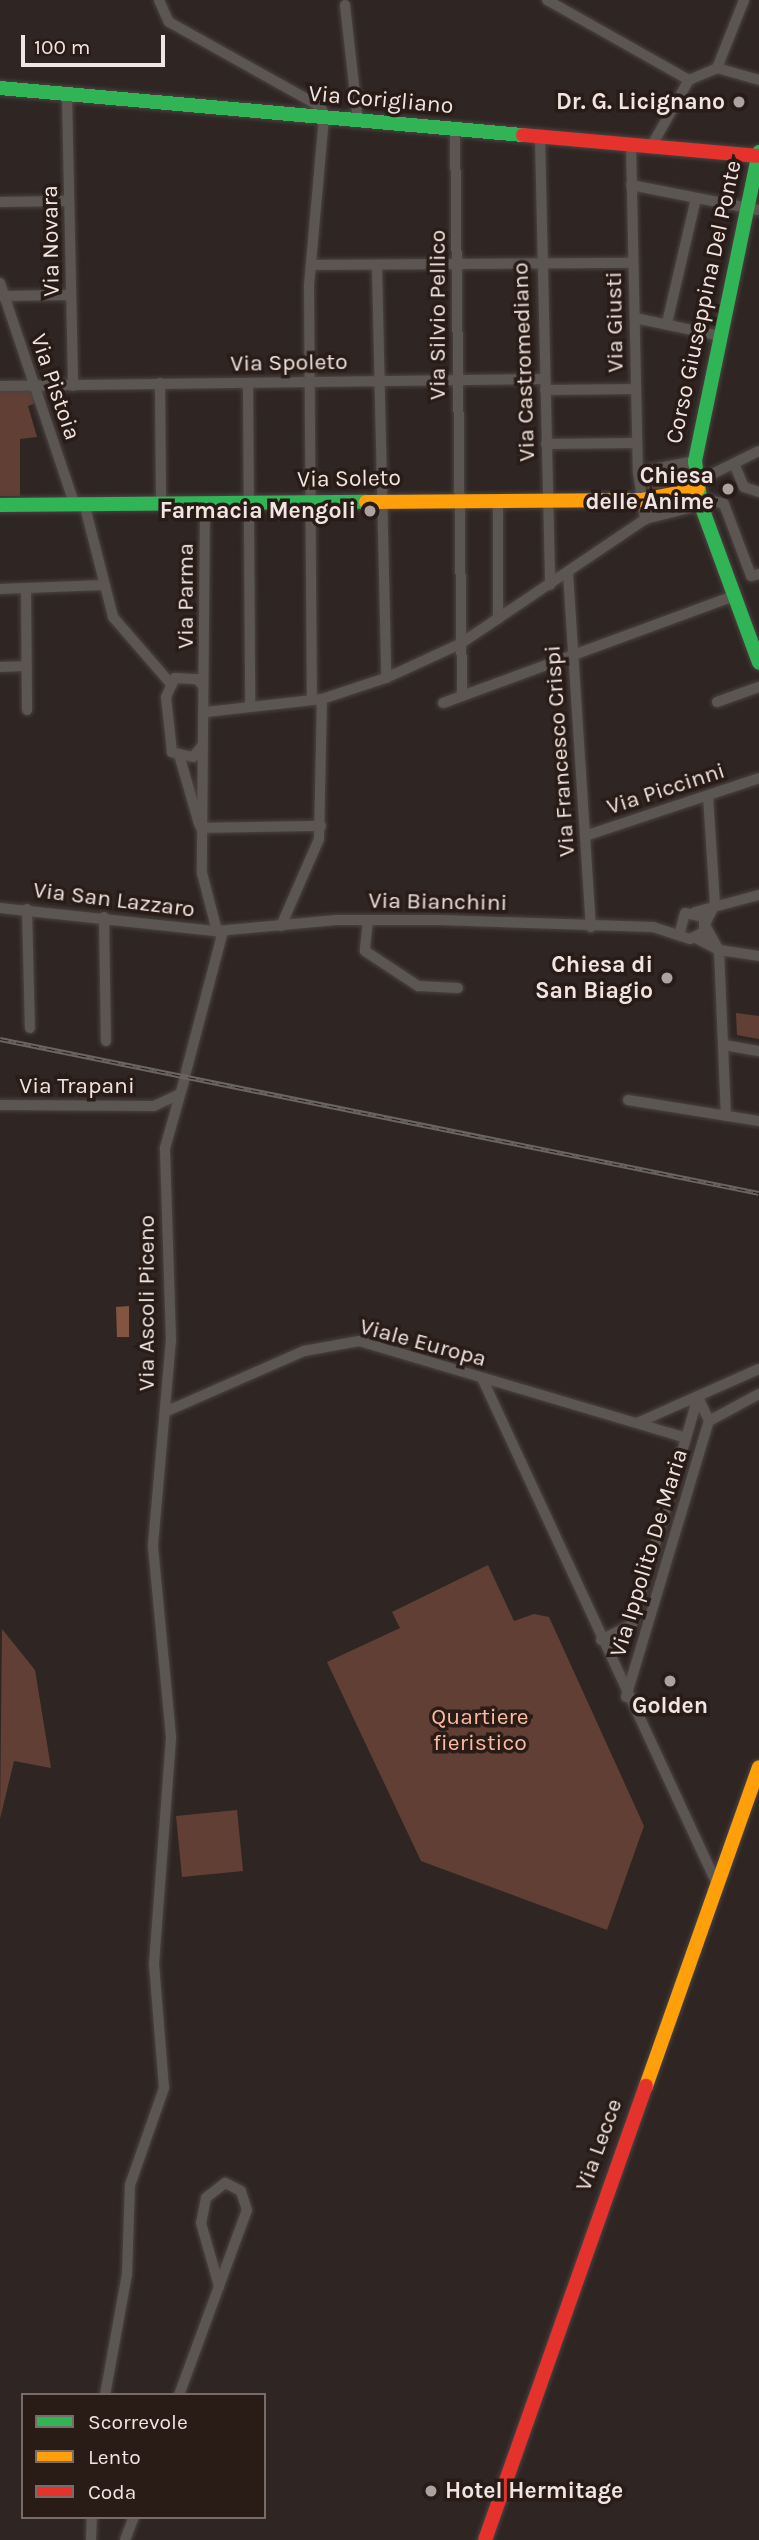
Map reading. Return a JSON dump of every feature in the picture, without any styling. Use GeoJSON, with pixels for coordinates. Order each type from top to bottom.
{"type":"FeatureCollection","features":[{"type":"Feature","properties":{"kind":"street"},"geometry":{"type":"LineString","coordinates":[[159,0],[169,22],[321,107],[324,117],[311,265],[310,382],[321,826],[281,926]]}},
{"type":"Feature","properties":{"kind":"street"},"geometry":{"type":"LineString","coordinates":[[547,0],[689,80]]}},
{"type":"Feature","properties":{"kind":"street"},"geometry":{"type":"LineString","coordinates":[[717,68],[744,0]]}},
{"type":"Feature","properties":{"kind":"street"},"geometry":{"type":"LineString","coordinates":[[345,5],[358,120]]}},
{"type":"Feature","properties":{"kind":"street"},"geometry":{"type":"LineString","coordinates":[[652,145],[689,80],[717,68],[759,80]]}},
{"type":"Feature","properties":{"kind":"street","name":"Via Corigliano"},"geometry":{"type":"LineString","coordinates":[[0,88],[758,154]]}},
{"type":"Feature","properties":{"kind":"street","name":"Via Novara"},"geometry":{"type":"LineString","coordinates":[[67,95],[73,386]]}},
{"type":"Feature","properties":{"kind":"street","name":"Via Silvio Pellico"},"geometry":{"type":"LineString","coordinates":[[455,129],[462,696]]}},
{"type":"Feature","properties":{"kind":"street","name":"Via Castromediano"},"geometry":{"type":"LineString","coordinates":[[540,137],[540,264],[550,585]]}},
{"type":"Feature","properties":{"kind":"street","name":"Via Giusti"},"geometry":{"type":"LineString","coordinates":[[631,144],[638,472],[645,519]]}},
{"type":"Feature","properties":{"kind":"street","name":"Corso Giuseppina Del Ponte"},"geometry":{"type":"LineString","coordinates":[[758,154],[752,209],[716,335],[695,461],[699,493],[759,663]]}},
{"type":"Feature","properties":{"kind":"street"},"geometry":{"type":"LineString","coordinates":[[631,185],[752,209]]}},
{"type":"Feature","properties":{"kind":"street"},"geometry":{"type":"LineString","coordinates":[[667,323],[696,198]]}},
{"type":"Feature","properties":{"kind":"street"},"geometry":{"type":"LineString","coordinates":[[0,202],[69,201]]}},
{"type":"Feature","properties":{"kind":"street"},"geometry":{"type":"LineString","coordinates":[[311,265],[377,267],[634,263]]}},
{"type":"Feature","properties":{"kind":"street"},"geometry":{"type":"LineString","coordinates":[[377,267],[386,678]]}},
{"type":"Feature","properties":{"kind":"street","name":"Via Pistoia"},"geometry":{"type":"LineString","coordinates":[[0,283],[2,296],[79,503],[114,617],[171,684]]}},
{"type":"Feature","properties":{"kind":"street"},"geometry":{"type":"LineString","coordinates":[[2,296],[71,295]]}},
{"type":"Feature","properties":{"kind":"street"},"geometry":{"type":"LineString","coordinates":[[635,318],[716,335]]}},
{"type":"Feature","properties":{"kind":"street","name":"Via Spoleto"},"geometry":{"type":"LineString","coordinates":[[0,386],[457,380],[636,389]]}},
{"type":"Feature","properties":{"kind":"street"},"geometry":{"type":"LineString","coordinates":[[160,383],[161,506]]}},
{"type":"Feature","properties":{"kind":"street"},"geometry":{"type":"LineString","coordinates":[[248,383],[250,706]]}},
{"type":"Feature","properties":{"kind":"street"},"geometry":{"type":"LineString","coordinates":[[546,444],[637,443]]}},
{"type":"Feature","properties":{"kind":"street"},"geometry":{"type":"LineString","coordinates":[[206,712],[317,699],[386,678],[460,644],[645,519],[699,493],[759,451]]}},
{"type":"Feature","properties":{"kind":"street"},"geometry":{"type":"LineString","coordinates":[[638,472],[695,461]]}},
{"type":"Feature","properties":{"kind":"street"},"geometry":{"type":"LineString","coordinates":[[735,466],[744,487],[759,492]]}},
{"type":"Feature","properties":{"kind":"street"},"geometry":{"type":"LineString","coordinates":[[699,493],[724,504],[751,576],[759,574]]}},
{"type":"Feature","properties":{"kind":"street","name":"Via Soleto"},"geometry":{"type":"LineString","coordinates":[[0,505],[79,503],[161,506],[548,498],[641,500],[699,493]]}},
{"type":"Feature","properties":{"kind":"street"},"geometry":{"type":"LineString","coordinates":[[498,500],[498,619]]}},
{"type":"Feature","properties":{"kind":"street","name":"Via Parma"},"geometry":{"type":"LineString","coordinates":[[201,828],[202,746],[206,712],[203,686],[205,505]]}},
{"type":"Feature","properties":{"kind":"street","name":"Via Francesco Crispi"},"geometry":{"type":"LineString","coordinates":[[568,573],[591,927]]}},
{"type":"Feature","properties":{"kind":"street"},"geometry":{"type":"LineString","coordinates":[[0,589],[105,585]]}},
{"type":"Feature","properties":{"kind":"street"},"geometry":{"type":"LineString","coordinates":[[26,588],[24,666],[27,710]]}},
{"type":"Feature","properties":{"kind":"street"},"geometry":{"type":"LineString","coordinates":[[443,704],[574,652],[734,596]]}},
{"type":"Feature","properties":{"kind":"street"},"geometry":{"type":"LineString","coordinates":[[0,667],[24,666]]}},
{"type":"Feature","properties":{"kind":"street"},"geometry":{"type":"LineString","coordinates":[[203,686],[185,676],[171,684],[167,731],[172,752],[180,758],[201,828],[202,873],[220,931]]}},
{"type":"Feature","properties":{"kind":"street"},"geometry":{"type":"LineString","coordinates":[[718,702],[759,687]]}},
{"type":"Feature","properties":{"kind":"street"},"geometry":{"type":"LineString","coordinates":[[180,758],[202,746]]}},
{"type":"Feature","properties":{"kind":"street","name":"Via Piccinni"},"geometry":{"type":"LineString","coordinates":[[585,835],[759,778]]}},
{"type":"Feature","properties":{"kind":"street"},"geometry":{"type":"LineString","coordinates":[[696,938],[706,925],[715,904],[708,796]]}},
{"type":"Feature","properties":{"kind":"street"},"geometry":{"type":"LineString","coordinates":[[201,828],[321,826]]}},
{"type":"Feature","properties":{"kind":"street"},"geometry":{"type":"LineString","coordinates":[[653,927],[715,904],[759,895]]}},
{"type":"Feature","properties":{"kind":"street","name":"Via San Lazzaro"},"geometry":{"type":"LineString","coordinates":[[0,908],[220,931]]}},
{"type":"Feature","properties":{"kind":"street"},"geometry":{"type":"LineString","coordinates":[[27,909],[30,1028]]}},
{"type":"Feature","properties":{"kind":"street"},"geometry":{"type":"LineString","coordinates":[[695,912],[706,925],[719,950],[726,1116]]}},
{"type":"Feature","properties":{"kind":"street"},"geometry":{"type":"LineString","coordinates":[[680,932],[682,916]]}},
{"type":"Feature","properties":{"kind":"street"},"geometry":{"type":"LineString","coordinates":[[104,917],[106,1041]]}},
{"type":"Feature","properties":{"kind":"street"},"geometry":{"type":"LineString","coordinates":[[368,920],[365,951],[418,986],[458,988]]}},
{"type":"Feature","properties":{"kind":"street","name":"Via Bianchini"},"geometry":{"type":"LineString","coordinates":[[220,931],[368,920],[653,927]]}},
{"type":"Feature","properties":{"kind":"street"},"geometry":{"type":"LineString","coordinates":[[653,927],[680,932],[719,950],[759,956]]}},
{"type":"Feature","properties":{"kind":"street","name":"Via Ascoli Piceno"},"geometry":{"type":"LineString","coordinates":[[105,2393],[127,2274],[130,2185],[164,2088],[154,1964],[171,1737],[154,1527],[166,1412],[169,1129],[185,1077],[220,931]]}},
{"type":"Feature","properties":{"kind":"street"},"geometry":{"type":"LineString","coordinates":[[724,1045],[759,1051]]}},
{"type":"Feature","properties":{"kind":"street","name":"Via Trapani"},"geometry":{"type":"LineString","coordinates":[[0,1105],[155,1106],[178,1096]]}},
{"type":"Feature","properties":{"kind":"street"},"geometry":{"type":"LineString","coordinates":[[628,1100],[759,1121]]}},
{"type":"Feature","properties":{"kind":"street","name":"Via Trapani"},"geometry":{"type":"LineString","coordinates":[[155,1106],[169,1129]]}},
{"type":"Feature","properties":{"kind":"street","name":"Viale Europa"},"geometry":{"type":"LineString","coordinates":[[166,1412],[336,1343],[359,1342],[686,1438]]}},
{"type":"Feature","properties":{"kind":"street"},"geometry":{"type":"LineString","coordinates":[[637,1423],[759,1369]]}},
{"type":"Feature","properties":{"kind":"street","name":"Via Ippolito De Maria"},"geometry":{"type":"LineString","coordinates":[[482,1378],[626,1697],[717,1884]]}},
{"type":"Feature","properties":{"kind":"street"},"geometry":{"type":"LineString","coordinates":[[698,1397],[709,1421],[759,1394]]}},
{"type":"Feature","properties":{"kind":"street","name":"Via Ippolito De Maria"},"geometry":{"type":"LineString","coordinates":[[601,1640],[632,1625],[698,1397]]}},
{"type":"Feature","properties":{"kind":"street","name":"Via Ippolito De Maria"},"geometry":{"type":"LineString","coordinates":[[626,1697],[709,1421]]}},
{"type":"Feature","properties":{"kind":"street"},"geometry":{"type":"LineString","coordinates":[[632,1625],[647,1629]]}},
{"type":"Feature","properties":{"kind":"street","name":"Via Lecce"},"geometry":{"type":"LineString","coordinates":[[485,2540],[759,1767]]}},
{"type":"Feature","properties":{"kind":"street"},"geometry":{"type":"LineString","coordinates":[[180,2393],[219,2287],[247,2210],[241,2191],[225,2183],[206,2198],[201,2223],[219,2287]]}},
{"type":"Feature","properties":{"kind":"street"},"geometry":{"type":"LineString","coordinates":[[91,2540],[92,2519]]}},
{"type":"Feature","properties":{"kind":"street"},"geometry":{"type":"LineString","coordinates":[[125,2540],[133,2519]]}},
{"type":"Feature","properties":{"kind":"green space"},"geometry":{"type":"Polygon","coordinates":[[[32,390],[36,403],[28,406],[37,437],[20,439],[20,496],[0,496],[0,391],[32,390]]]}},
{"type":"Feature","properties":{"kind":"green space"},"geometry":{"type":"Polygon","coordinates":[[[686,468],[670,487],[647,490],[646,476],[686,468]]]}},
{"type":"Feature","properties":{"kind":"green space"},"geometry":{"type":"Polygon","coordinates":[[[736,1013],[759,1016],[759,1039],[737,1035],[736,1013]]]}},
{"type":"Feature","properties":{"kind":"green space","name":"Quartiere fieristico"},"geometry":{"type":"Polygon","coordinates":[[[488,1565],[514,1621],[534,1614],[549,1617],[644,1826],[607,1930],[421,1861],[327,1662],[400,1628],[392,1612],[488,1565]]]}},
{"type":"Feature","properties":{"kind":"green space"},"geometry":{"type":"Polygon","coordinates":[[[2,1629],[35,1670],[51,1768],[14,1761],[0,1819],[2,1629]]]}},
{"type":"Feature","properties":{"kind":"green space"},"geometry":{"type":"Polygon","coordinates":[[[237,1810],[243,1871],[182,1877],[176,1816],[237,1810]]]}},
{"type":"Feature","properties":{"kind":"shaded area"},"geometry":{"type":"Polygon","coordinates":[[[129,1306],[129,1337],[117,1337],[116,1307],[129,1306]]]}},
{"type":"Feature","properties":{"kind":"railway"},"geometry":{"type":"LineString","coordinates":[[0,1039],[759,1193]]}},
{"type":"Feature","properties":{"kind":"traffic: fast"},"geometry":{"type":"LineString","coordinates":[[0,88],[523,135]]}},
{"type":"Feature","properties":{"kind":"traffic: fast"},"geometry":{"type":"LineString","coordinates":[[759,152],[695,461],[701,505],[759,663]]}},
{"type":"Feature","properties":{"kind":"traffic: fast"},"geometry":{"type":"LineString","coordinates":[[0,505],[366,502]]}},
{"type":"Feature","properties":{"kind":"traffic: slow"},"geometry":{"type":"LineString","coordinates":[[366,502],[641,500],[698,489]]}},
{"type":"Feature","properties":{"kind":"traffic: slow"},"geometry":{"type":"LineString","coordinates":[[646,2086],[759,1767]]}},
{"type":"Feature","properties":{"kind":"traffic: jam"},"geometry":{"type":"LineString","coordinates":[[523,135],[757,156]]}},
{"type":"Feature","properties":{"kind":"traffic: jam"},"geometry":{"type":"LineString","coordinates":[[485,2540],[646,2086]]}},
{"type":"Feature","properties":{"kind":"place","name":"Dr. G. Licignano"},"geometry":{"type":"Point","coordinates":[739,102]}},
{"type":"Feature","properties":{"kind":"place","name":"Chiesa delle Anime"},"geometry":{"type":"Point","coordinates":[728,489]}},
{"type":"Feature","properties":{"kind":"place","name":"Farmacia Mengoli"},"geometry":{"type":"Point","coordinates":[370,511]}},
{"type":"Feature","properties":{"kind":"place","name":"Chiesa di San Biagio"},"geometry":{"type":"Point","coordinates":[667,978]}},
{"type":"Feature","properties":{"kind":"place","name":"Golden"},"geometry":{"type":"Point","coordinates":[670,1681]}},
{"type":"Feature","properties":{"kind":"place","name":"Hotel Hermitage"},"geometry":{"type":"Point","coordinates":[431,2491]}}]}
